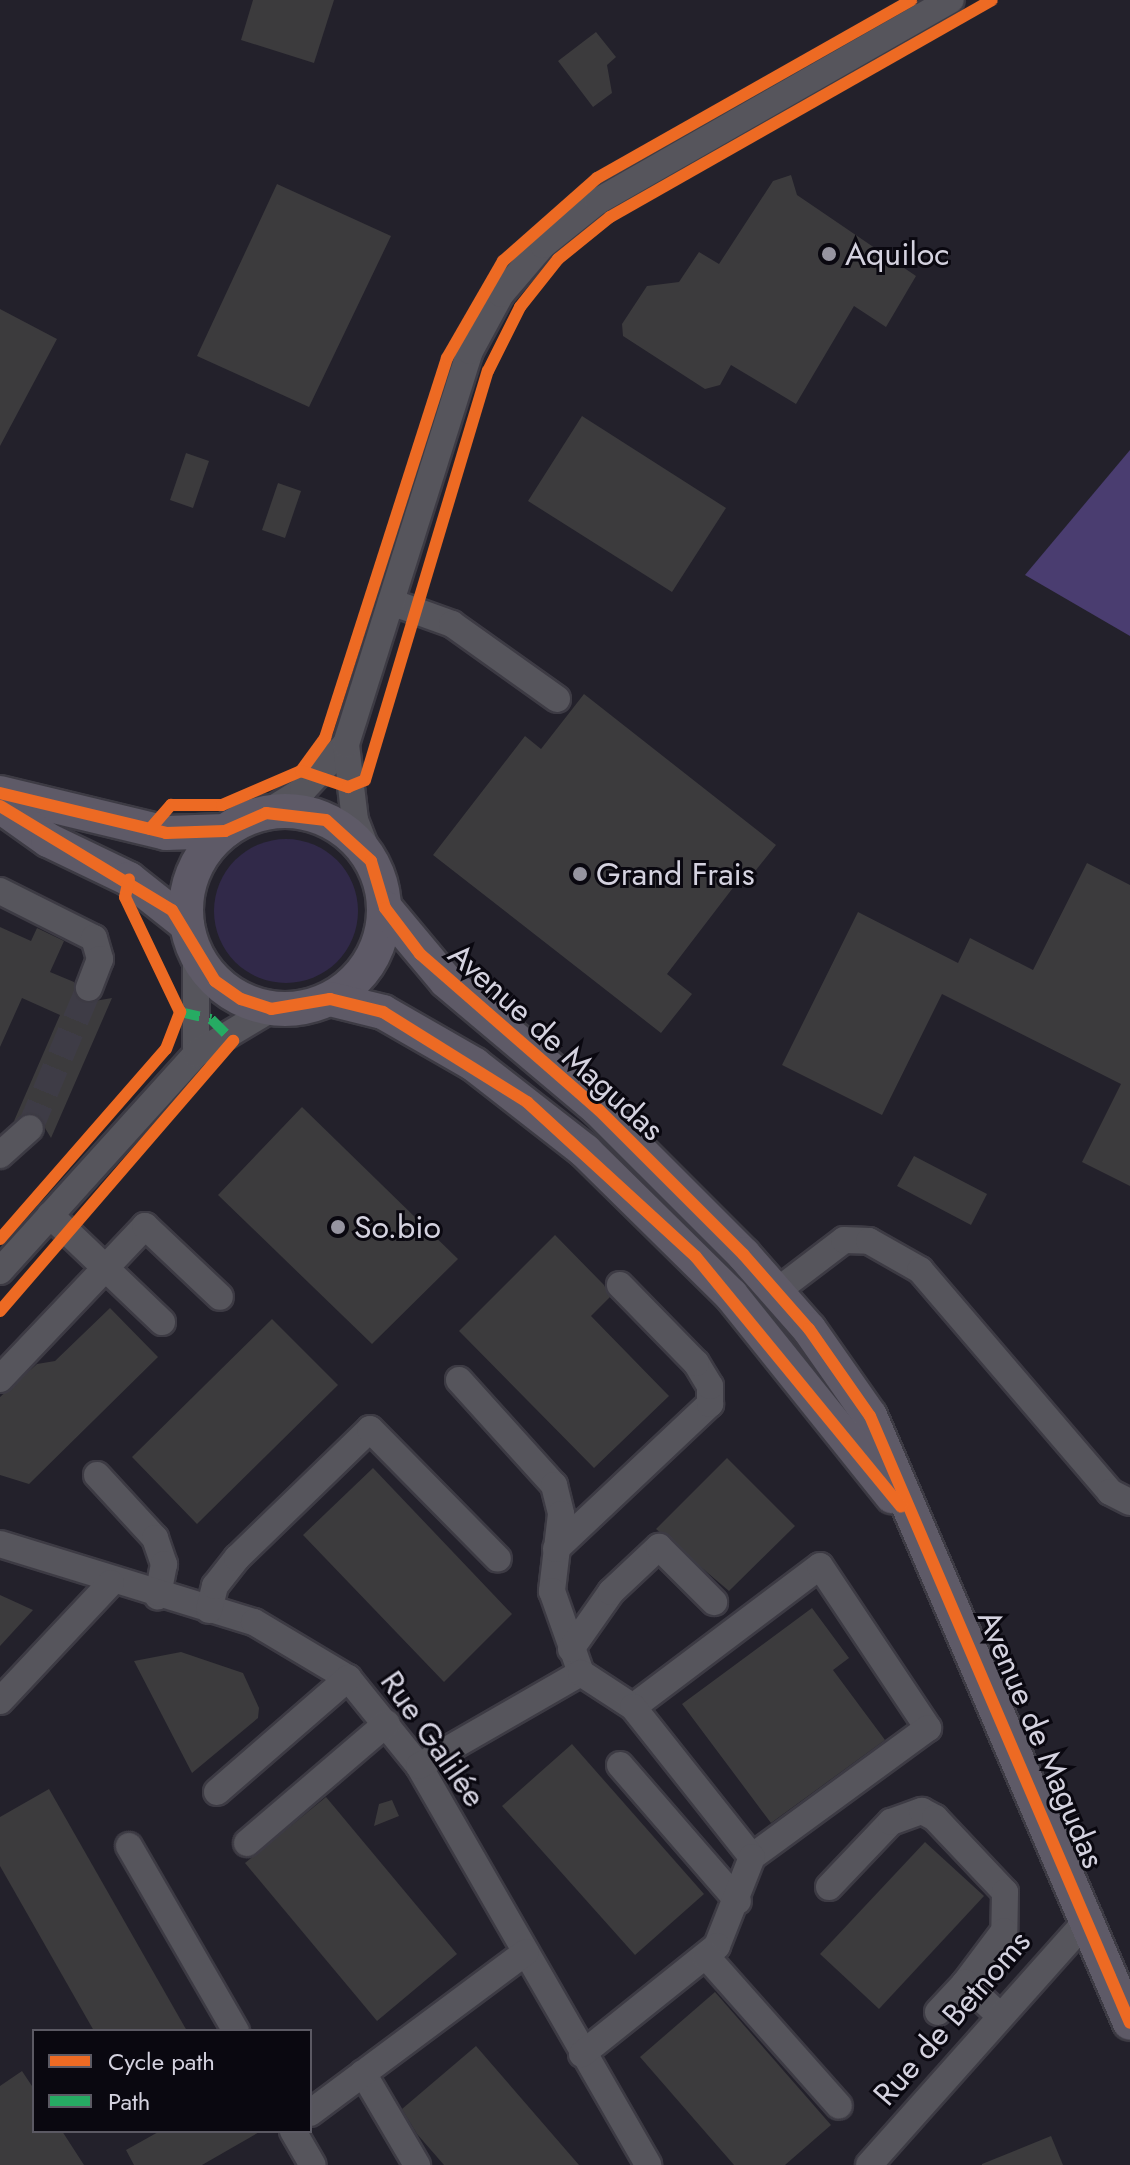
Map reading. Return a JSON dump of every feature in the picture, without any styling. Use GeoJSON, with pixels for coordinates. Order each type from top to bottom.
{"type":"FeatureCollection","features":[{"type":"Feature","properties":{"kind":"main road"},"geometry":{"type":"LineString","coordinates":[[0,793],[166,833],[225,831],[266,813],[326,820],[371,861],[385,908],[370,962],[330,999],[271,1009],[215,981],[192,940],[129,879],[48,840],[0,806]]}},
{"type":"Feature","properties":{"kind":"main road"},"geometry":{"type":"LineString","coordinates":[[192,940],[193,872],[225,831]]}},
{"type":"Feature","properties":{"kind":"main road","name":"Avenue de Magudas"},"geometry":{"type":"LineString","coordinates":[[385,908],[446,981],[599,1110],[777,1291],[870,1416],[1089,1918],[1130,2023]]}},
{"type":"Feature","properties":{"kind":"main road","name":"Avenue de Magudas"},"geometry":{"type":"LineString","coordinates":[[330,999],[383,1012],[475,1065],[585,1151],[731,1295],[914,1522]]}},
{"type":"Feature","properties":{"kind":"street"},"geometry":{"type":"LineString","coordinates":[[371,861],[355,820],[346,744],[470,351],[501,294],[543,245],[598,201],[951,0]]}},
{"type":"Feature","properties":{"kind":"street"},"geometry":{"type":"LineString","coordinates":[[391,602],[452,624],[557,699]]}},
{"type":"Feature","properties":{"kind":"street"},"geometry":{"type":"LineString","coordinates":[[266,813],[303,790],[346,744]]}},
{"type":"Feature","properties":{"kind":"street"},"geometry":{"type":"LineString","coordinates":[[0,891],[94,938],[100,959],[89,988]]}},
{"type":"Feature","properties":{"kind":"street"},"geometry":{"type":"LineString","coordinates":[[192,940],[196,1054]]}},
{"type":"Feature","properties":{"kind":"street"},"geometry":{"type":"LineString","coordinates":[[0,1271],[196,1054],[271,1009]]}},
{"type":"Feature","properties":{"kind":"street"},"geometry":{"type":"LineString","coordinates":[[0,1155],[30,1128]]}},
{"type":"Feature","properties":{"kind":"street"},"geometry":{"type":"LineString","coordinates":[[50,1215],[162,1322]]}},
{"type":"Feature","properties":{"kind":"street"},"geometry":{"type":"LineString","coordinates":[[0,1379],[102,1264],[140,1228],[153,1227],[220,1297]]}},
{"type":"Feature","properties":{"kind":"street"},"geometry":{"type":"LineString","coordinates":[[777,1291],[844,1240],[869,1241],[920,1270],[1110,1492],[1130,1502]]}},
{"type":"Feature","properties":{"kind":"street"},"geometry":{"type":"LineString","coordinates":[[556,1549],[710,1404],[710,1386],[696,1363],[620,1285]]}},
{"type":"Feature","properties":{"kind":"street"},"geometry":{"type":"LineString","coordinates":[[459,1380],[554,1485],[561,1503],[552,1591],[576,1661],[633,1707],[752,1857]]}},
{"type":"Feature","properties":{"kind":"street"},"geometry":{"type":"LineString","coordinates":[[209,1610],[215,1586],[237,1558],[370,1429],[498,1559]]}},
{"type":"Feature","properties":{"kind":"street"},"geometry":{"type":"LineString","coordinates":[[97,1475],[155,1538],[164,1564],[158,1596]]}},
{"type":"Feature","properties":{"kind":"street","name":"Rue Galilée"},"geometry":{"type":"LineString","coordinates":[[0,1544],[111,1583],[209,1610],[303,1645],[348,1678],[419,1766],[648,2165]]}},
{"type":"Feature","properties":{"kind":"street"},"geometry":{"type":"LineString","coordinates":[[419,1766],[576,1661],[611,1592],[659,1547],[714,1602]]}},
{"type":"Feature","properties":{"kind":"street"},"geometry":{"type":"LineString","coordinates":[[582,2054],[706,1956],[727,1933],[752,1857],[928,1728],[820,1566],[633,1707]]}},
{"type":"Feature","properties":{"kind":"street"},"geometry":{"type":"LineString","coordinates":[[0,1701],[111,1583]]}},
{"type":"Feature","properties":{"kind":"street"},"geometry":{"type":"LineString","coordinates":[[217,1792],[348,1678]]}},
{"type":"Feature","properties":{"kind":"street"},"geometry":{"type":"LineString","coordinates":[[247,1843],[387,1723]]}},
{"type":"Feature","properties":{"kind":"street"},"geometry":{"type":"LineString","coordinates":[[620,1765],[738,1901]]}},
{"type":"Feature","properties":{"kind":"street"},"geometry":{"type":"LineString","coordinates":[[829,1887],[891,1822],[922,1811],[935,1818],[994,1878],[1009,1907],[1004,1931],[965,1983],[938,2012]]}},
{"type":"Feature","properties":{"kind":"street"},"geometry":{"type":"LineString","coordinates":[[129,1846],[235,2029]]}},
{"type":"Feature","properties":{"kind":"street","name":"Rue de Betnoms"},"geometry":{"type":"LineString","coordinates":[[869,2165],[1089,1918]]}},
{"type":"Feature","properties":{"kind":"street"},"geometry":{"type":"LineString","coordinates":[[312,2111],[526,1952]]}},
{"type":"Feature","properties":{"kind":"street"},"geometry":{"type":"LineString","coordinates":[[706,1956],[839,2106]]}},
{"type":"Feature","properties":{"kind":"street"},"geometry":{"type":"LineString","coordinates":[[965,1983],[1000,2016]]}},
{"type":"Feature","properties":{"kind":"street"},"geometry":{"type":"LineString","coordinates":[[363,2073],[417,2165]]}},
{"type":"Feature","properties":{"kind":"shaded area"},"geometry":{"type":"Polygon","coordinates":[[[1130,450],[1130,636],[1025,575],[1130,450]]]}},
{"type":"Feature","properties":{"kind":"shaded area"},"geometry":{"type":"Polygon","coordinates":[[[286,839],[314,845],[337,860],[352,883],[358,911],[352,939],[337,962],[314,977],[286,983],[258,977],[235,962],[220,939],[214,911],[220,883],[235,860],[258,845],[286,839]]]}},
{"type":"Feature","properties":{"kind":"building"},"geometry":{"type":"Polygon","coordinates":[[[253,0],[334,0],[314,63],[241,40],[253,0]]]}},
{"type":"Feature","properties":{"kind":"building"},"geometry":{"type":"Polygon","coordinates":[[[596,32],[616,57],[607,65],[612,93],[593,107],[558,61],[596,32]]]}},
{"type":"Feature","properties":{"kind":"building"},"geometry":{"type":"Polygon","coordinates":[[[791,175],[797,195],[916,276],[886,327],[854,306],[796,404],[731,365],[720,385],[705,389],[623,336],[622,324],[647,286],[679,282],[699,252],[719,264],[773,181],[791,175]]]}},
{"type":"Feature","properties":{"kind":"building"},"geometry":{"type":"Polygon","coordinates":[[[277,184],[391,236],[309,407],[197,356],[277,184]]]}},
{"type":"Feature","properties":{"kind":"building"},"geometry":{"type":"Polygon","coordinates":[[[0,309],[57,339],[0,446],[0,309]]]}},
{"type":"Feature","properties":{"kind":"building"},"geometry":{"type":"Polygon","coordinates":[[[582,416],[726,508],[672,592],[528,501],[582,416]]]}},
{"type":"Feature","properties":{"kind":"building"},"geometry":{"type":"Polygon","coordinates":[[[186,453],[209,461],[193,508],[170,500],[186,453]]]}},
{"type":"Feature","properties":{"kind":"building"},"geometry":{"type":"Polygon","coordinates":[[[278,483],[301,491],[285,538],[262,530],[278,483]]]}},
{"type":"Feature","properties":{"kind":"building","name":"Grand Frais"},"geometry":{"type":"Polygon","coordinates":[[[584,694],[776,845],[748,880],[742,876],[667,974],[692,994],[661,1033],[433,855],[525,736],[541,749],[584,694]]]}},
{"type":"Feature","properties":{"kind":"building"},"geometry":{"type":"Polygon","coordinates":[[[1087,863],[1130,885],[1130,1186],[1082,1162],[1121,1084],[942,994],[882,1115],[782,1065],[858,912],[958,963],[970,938],[1033,970],[1087,863]]]}},
{"type":"Feature","properties":{"kind":"building"},"geometry":{"type":"Polygon","coordinates":[[[0,927],[31,941],[37,928],[64,941],[50,972],[74,982],[83,1003],[112,998],[51,1138],[36,1113],[14,1121],[60,1015],[22,998],[0,1047],[0,927]]]}},
{"type":"Feature","properties":{"kind":"building","name":"So.bio"},"geometry":{"type":"Polygon","coordinates":[[[302,1107],[458,1259],[372,1344],[218,1195],[302,1107]]]}},
{"type":"Feature","properties":{"kind":"building"},"geometry":{"type":"Polygon","coordinates":[[[914,1156],[987,1194],[971,1225],[897,1186],[914,1156]]]}},
{"type":"Feature","properties":{"kind":"building"},"geometry":{"type":"Polygon","coordinates":[[[555,1235],[604,1285],[610,1297],[591,1316],[669,1396],[594,1468],[459,1331],[555,1235]]]}},
{"type":"Feature","properties":{"kind":"building"},"geometry":{"type":"Polygon","coordinates":[[[110,1308],[158,1357],[29,1484],[0,1475],[0,1397],[37,1364],[55,1361],[110,1308]]]}},
{"type":"Feature","properties":{"kind":"building"},"geometry":{"type":"Polygon","coordinates":[[[272,1319],[338,1385],[197,1524],[132,1457],[272,1319]]]}},
{"type":"Feature","properties":{"kind":"building"},"geometry":{"type":"Polygon","coordinates":[[[727,1458],[795,1526],[729,1591],[656,1529],[727,1458]]]}},
{"type":"Feature","properties":{"kind":"building"},"geometry":{"type":"Polygon","coordinates":[[[373,1468],[512,1614],[444,1682],[303,1535],[373,1468]]]}},
{"type":"Feature","properties":{"kind":"building"},"geometry":{"type":"Polygon","coordinates":[[[0,1595],[33,1610],[0,1646],[0,1595]]]}},
{"type":"Feature","properties":{"kind":"building"},"geometry":{"type":"Polygon","coordinates":[[[812,1608],[849,1658],[833,1670],[885,1740],[771,1823],[682,1704],[812,1608]]]}},
{"type":"Feature","properties":{"kind":"building"},"geometry":{"type":"Polygon","coordinates":[[[181,1652],[243,1673],[259,1708],[258,1718],[192,1773],[134,1661],[181,1652]]]}},
{"type":"Feature","properties":{"kind":"building"},"geometry":{"type":"Polygon","coordinates":[[[572,1744],[704,1894],[635,1955],[502,1806],[572,1744]]]}},
{"type":"Feature","properties":{"kind":"building"},"geometry":{"type":"Polygon","coordinates":[[[49,1789],[186,2029],[93,2029],[0,1866],[0,1817],[49,1789]]]}},
{"type":"Feature","properties":{"kind":"building"},"geometry":{"type":"Polygon","coordinates":[[[326,1797],[457,1954],[377,2021],[245,1863],[326,1797]]]}},
{"type":"Feature","properties":{"kind":"building"},"geometry":{"type":"Polygon","coordinates":[[[392,1800],[399,1816],[374,1826],[379,1804],[392,1800]]]}},
{"type":"Feature","properties":{"kind":"building"},"geometry":{"type":"Polygon","coordinates":[[[925,1842],[984,1896],[879,2009],[820,1954],[925,1842]]]}},
{"type":"Feature","properties":{"kind":"building"},"geometry":{"type":"Polygon","coordinates":[[[715,1992],[831,2125],[785,2165],[734,2165],[640,2057],[715,1992]]]}},
{"type":"Feature","properties":{"kind":"building"},"geometry":{"type":"Polygon","coordinates":[[[476,2046],[579,2165],[444,2165],[417,2134],[402,2109],[476,2046]]]}},
{"type":"Feature","properties":{"kind":"building"},"geometry":{"type":"Polygon","coordinates":[[[22,2071],[32,2086],[32,2133],[63,2133],[84,2165],[0,2165],[0,2086],[22,2071]]]}},
{"type":"Feature","properties":{"kind":"building"},"geometry":{"type":"Polygon","coordinates":[[[156,2133],[258,2133],[202,2165],[134,2165],[126,2150],[156,2133]]]}},
{"type":"Feature","properties":{"kind":"building"},"geometry":{"type":"Polygon","coordinates":[[[1051,2136],[1063,2165],[982,2165],[982,2164],[1051,2136]]]}},
{"type":"Feature","properties":{"kind":"tunnel"},"geometry":{"type":"LineString","coordinates":[[30,1128],[89,988]]}},
{"type":"Feature","properties":{"kind":"marked path"},"geometry":{"type":"LineString","coordinates":[[180,1012],[211,1019],[233,1041]]}},
{"type":"Feature","properties":{"kind":"cycle path"},"geometry":{"type":"LineString","coordinates":[[301,771],[325,738],[447,358],[503,261],[597,178],[911,0]]}},
{"type":"Feature","properties":{"kind":"cycle path"},"geometry":{"type":"LineString","coordinates":[[150,829],[171,805],[222,805],[301,771],[348,787],[365,780],[488,371],[520,307],[558,259],[610,217],[992,0]]}},
{"type":"Feature","properties":{"kind":"cycle path"},"geometry":{"type":"LineString","coordinates":[[0,793],[166,833],[225,831],[266,813],[326,820],[371,861],[385,908],[420,954],[599,1110],[743,1254],[809,1329],[870,1416],[1130,2023]]}},
{"type":"Feature","properties":{"kind":"cycle path"},"geometry":{"type":"LineString","coordinates":[[0,806],[172,910],[215,981],[241,999],[271,1009],[330,999],[383,1012],[527,1102],[696,1257],[901,1507]]}},
{"type":"Feature","properties":{"kind":"cycle path"},"geometry":{"type":"LineString","coordinates":[[0,1239],[166,1049],[180,1012],[125,897],[129,879]]}},
{"type":"Feature","properties":{"kind":"cycle path"},"geometry":{"type":"LineString","coordinates":[[0,1311],[233,1041]]}},
{"type":"Feature","properties":{"kind":"place","name":"Aquiloc"},"geometry":{"type":"Point","coordinates":[829,254]}},
{"type":"Feature","properties":{"kind":"place","name":"Grand Frais"},"geometry":{"type":"Point","coordinates":[580,874]}},
{"type":"Feature","properties":{"kind":"place","name":"So.bio"},"geometry":{"type":"Point","coordinates":[338,1227]}}]}
